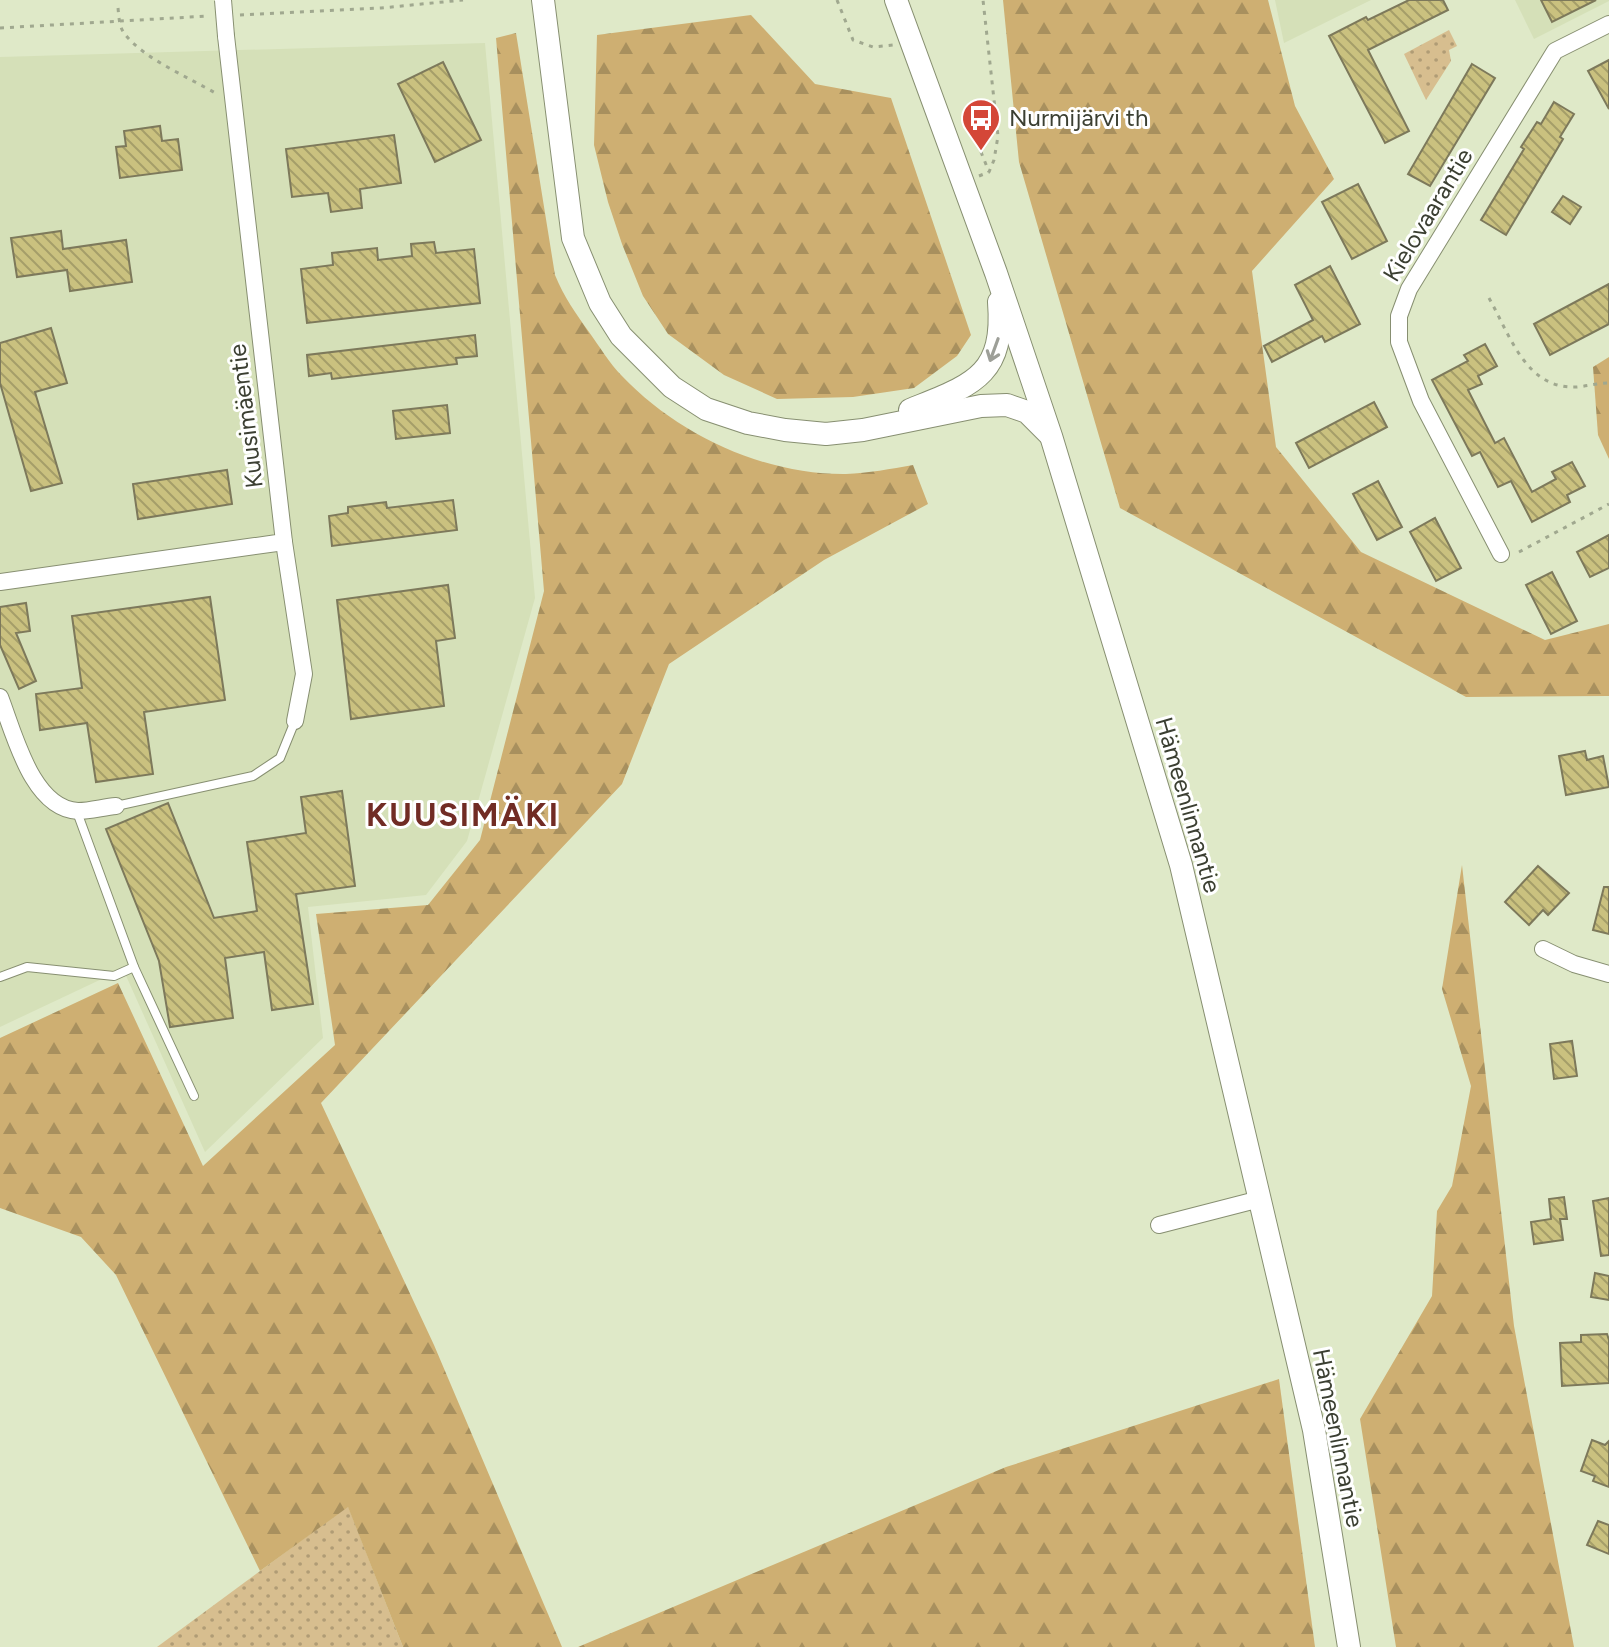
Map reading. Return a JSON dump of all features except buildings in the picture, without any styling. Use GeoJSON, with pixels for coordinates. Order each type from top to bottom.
{"type":"FeatureCollection","features":[{"type":"Feature","properties":{"kind":"main road"},"geometry":{"type":"LineString","coordinates":[[543,0],[573,238],[600,303],[621,336],[672,387],[706,409],[748,423],[785,430],[826,434],[863,430],[981,406],[1007,405],[1027,412],[1051,436]]}},
{"type":"Feature","properties":{"kind":"main road","name":"Hämeenlinnantie"},"geometry":{"type":"LineString","coordinates":[[896,0],[996,273],[1051,436],[1181,865],[1314,1430],[1349,1647]]}},
{"type":"Feature","properties":{"kind":"main road"},"geometry":{"type":"LineString","coordinates":[[863,430],[961,390],[985,372],[998,346],[1001,325],[996,273]]}},
{"type":"Feature","properties":{"kind":"street","name":"Kuusimäentie"},"geometry":{"type":"LineString","coordinates":[[223,0],[284,542],[304,674],[295,721]]}},
{"type":"Feature","properties":{"kind":"street","name":"Kielovaarantie"},"geometry":{"type":"LineString","coordinates":[[1501,554],[1421,401],[1399,342],[1399,316],[1409,289],[1555,51],[1609,24]]}},
{"type":"Feature","properties":{"kind":"street"},"geometry":{"type":"LineString","coordinates":[[0,582],[284,542]]}},
{"type":"Feature","properties":{"kind":"street"},"geometry":{"type":"LineString","coordinates":[[0,697],[31,776],[44,794],[77,811],[116,806]]}},
{"type":"Feature","properties":{"kind":"street"},"geometry":{"type":"LineString","coordinates":[[1543,949],[1574,964],[1609,974]]}},
{"type":"Feature","properties":{"kind":"street"},"geometry":{"type":"LineString","coordinates":[[1159,1225],[1260,1199]]}},
{"type":"Feature","properties":{"kind":"lane"},"geometry":{"type":"LineString","coordinates":[[116,806],[253,776],[280,758],[295,721]]}},
{"type":"Feature","properties":{"kind":"lane"},"geometry":{"type":"LineString","coordinates":[[77,811],[134,967],[194,1096]]}},
{"type":"Feature","properties":{"kind":"lane"},"geometry":{"type":"LineString","coordinates":[[0,977],[27,967],[114,976],[134,967]]}},
{"type":"Feature","properties":{"kind":"path"},"geometry":{"type":"LineString","coordinates":[[837,0],[853,40],[873,47],[912,43]]}},
{"type":"Feature","properties":{"kind":"path"},"geometry":{"type":"LineString","coordinates":[[963,183],[989,172],[998,136],[983,0]]}},
{"type":"Feature","properties":{"kind":"path"},"geometry":{"type":"LineString","coordinates":[[118,8],[124,33],[141,50],[218,94],[233,93]]}},
{"type":"Feature","properties":{"kind":"path"},"geometry":{"type":"LineString","coordinates":[[981,152],[989,172]]}},
{"type":"Feature","properties":{"kind":"path"},"geometry":{"type":"LineString","coordinates":[[1489,298],[1527,367],[1544,382],[1575,387],[1609,383]]}},
{"type":"Feature","properties":{"kind":"path"},"geometry":{"type":"LineString","coordinates":[[1501,554],[1522,551],[1609,504]]}},
{"type":"Feature","properties":{"kind":"shaded area"},"geometry":{"type":"Polygon","coordinates":[[[1275,0],[1371,0],[1284,43],[1275,0]]]}},
{"type":"Feature","properties":{"kind":"shaded area"},"geometry":{"type":"Polygon","coordinates":[[[1515,0],[1609,0],[1609,1],[1534,39],[1515,0]]]}},
{"type":"Feature","properties":{"kind":"shaded area"},"geometry":{"type":"Polygon","coordinates":[[[1449,30],[1457,46],[1449,50],[1451,61],[1426,100],[1404,54],[1449,30]]]}},
{"type":"Feature","properties":{"kind":"shaded area"},"geometry":{"type":"Polygon","coordinates":[[[485,43],[535,598],[467,841],[426,895],[308,907],[323,1038],[205,1152],[123,969],[0,1027],[0,57],[485,43]]]}},
{"type":"Feature","properties":{"kind":"shaded area"},"geometry":{"type":"Polygon","coordinates":[[[348,1506],[403,1647],[157,1647],[348,1506]]]}},
{"type":"Feature","properties":{"kind":"green space"},"geometry":{"type":"Polygon","coordinates":[[[1003,0],[1268,0],[1295,106],[1334,179],[1252,271],[1276,447],[1361,552],[1545,640],[1609,624],[1609,696],[1466,697],[1120,508],[1019,162],[1003,0]]]}},
{"type":"Feature","properties":{"kind":"green space"},"geometry":{"type":"Polygon","coordinates":[[[751,15],[815,84],[891,98],[971,335],[957,356],[914,388],[853,397],[777,399],[724,375],[668,334],[643,296],[608,202],[594,145],[597,35],[751,15]]]}},
{"type":"Feature","properties":{"kind":"green space"},"geometry":{"type":"Polygon","coordinates":[[[516,33],[555,275],[575,312],[617,371],[669,416],[724,448],[754,459],[784,467],[846,474],[913,465],[928,504],[824,560],[669,664],[622,784],[321,1103],[434,1345],[562,1647],[403,1647],[348,1507],[260,1571],[116,1275],[81,1237],[0,1208],[0,1038],[118,983],[203,1166],[335,1045],[316,914],[428,905],[480,840],[544,591],[496,38],[516,33]]]}},
{"type":"Feature","properties":{"kind":"green space"},"geometry":{"type":"Polygon","coordinates":[[[1609,357],[1609,459],[1598,435],[1593,367],[1609,357]]]}},
{"type":"Feature","properties":{"kind":"green space"},"geometry":{"type":"Polygon","coordinates":[[[1462,865],[1514,1326],[1574,1647],[1396,1647],[1360,1419],[1432,1296],[1437,1211],[1452,1186],[1471,1086],[1442,989],[1462,865]]]}},
{"type":"Feature","properties":{"kind":"green space"},"geometry":{"type":"Polygon","coordinates":[[[1279,1379],[1315,1647],[578,1647],[1006,1467],[1279,1379]]]}},
{"type":"Feature","properties":{"kind":"place","name":"Nurmijärvi th"},"geometry":{"type":"Point","coordinates":[981,152]}},
{"type":"Feature","properties":{"kind":"district","name":"KUUSIMÄKI"},"geometry":{"type":"Point","coordinates":[463,815]}}]}
